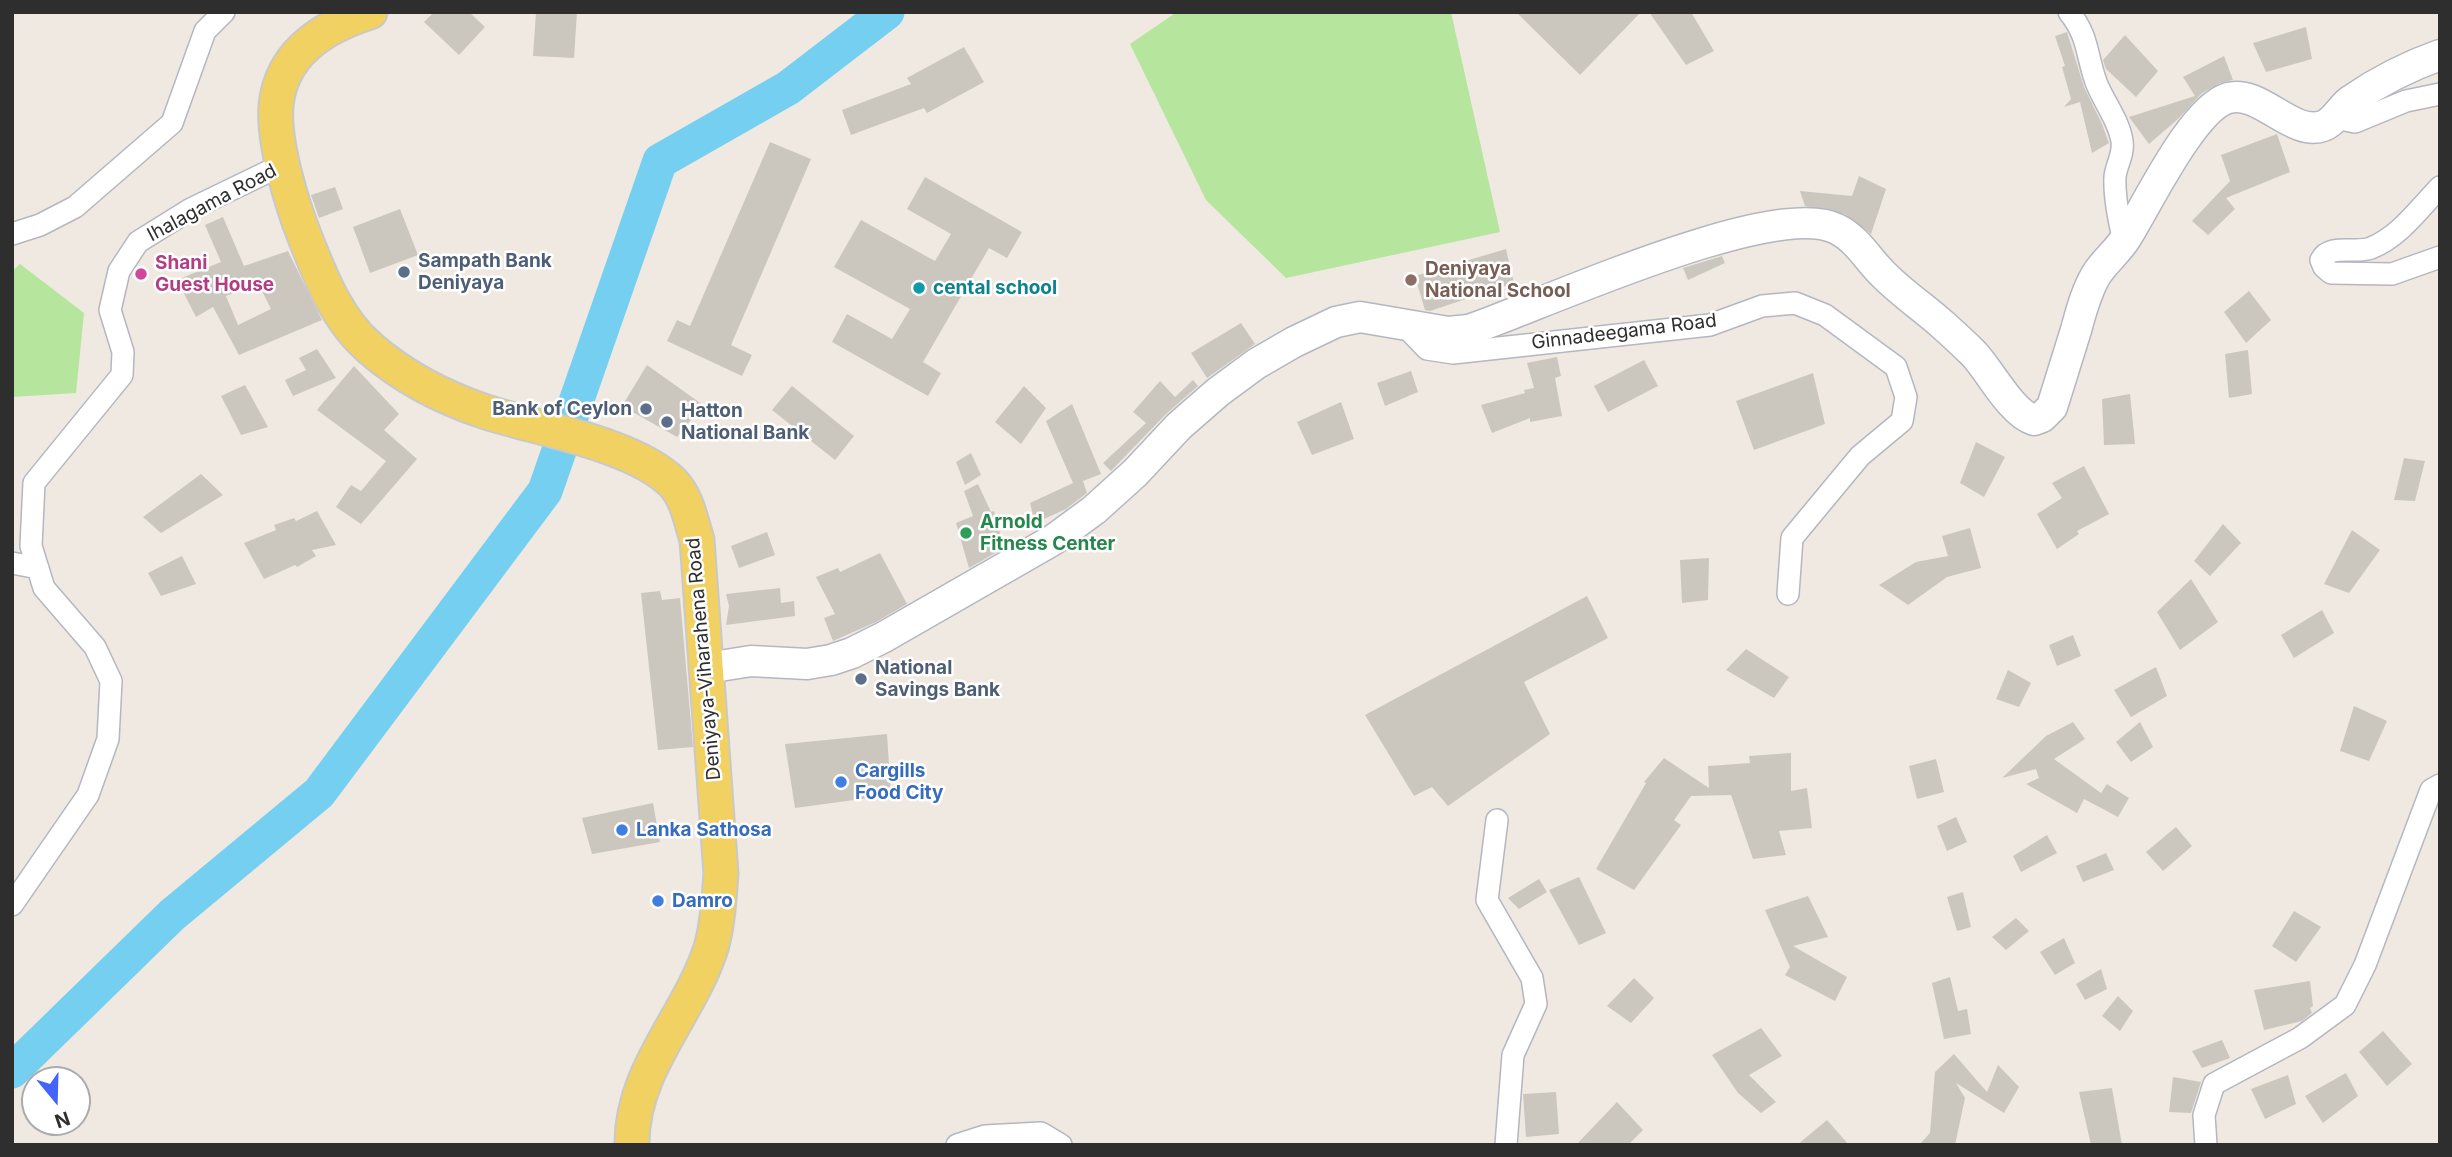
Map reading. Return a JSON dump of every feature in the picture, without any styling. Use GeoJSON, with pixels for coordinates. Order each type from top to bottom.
{"type":"FeatureCollection","features":[{"type":"Feature","properties":{"kind":"main road","name":"Deniyaya-Viharahena Road"},"geometry":{"type":"LineString","coordinates":[[370,12],[352,18],[313,40],[292,59],[278,87],[276,113],[284,164],[298,219],[318,271],[345,322],[369,348],[410,378],[439,393],[473,407],[617,450],[652,466],[674,484],[688,509],[696,540],[721,874],[719,910],[710,948],[688,998],[648,1070],[637,1100],[632,1124],[632,1145]]}},
{"type":"Feature","properties":{"kind":"main road"},"geometry":{"type":"LineString","coordinates":[[707,668],[751,662],[807,664],[852,653],[1053,540],[1094,510],[1218,392],[1256,364],[1336,322],[1360,317],[1448,332],[1469,330],[1599,279],[1727,236],[1784,223],[1811,221],[1836,228],[1857,243],[1882,274],[1974,354],[2020,412],[2034,420],[2042,417],[2052,407],[2084,302],[2096,275],[2124,241],[2192,128],[2213,106],[2229,98],[2242,97],[2294,122],[2312,127],[2324,126],[2346,104],[2376,83],[2408,66],[2440,55]]}},
{"type":"Feature","properties":{"kind":"street"},"geometry":{"type":"LineString","coordinates":[[12,234],[40,225],[75,208],[172,122],[205,31],[224,12]]}},
{"type":"Feature","properties":{"kind":"street"},"geometry":{"type":"LineString","coordinates":[[2069,12],[2078,23],[2089,47],[2096,81],[2122,140],[2122,158],[2115,175],[2117,213],[2124,241]]}},
{"type":"Feature","properties":{"kind":"street"},"geometry":{"type":"LineString","coordinates":[[2334,118],[2355,122],[2406,101],[2440,94]]}},
{"type":"Feature","properties":{"kind":"street","name":"Ihalagama Road"},"geometry":{"type":"LineString","coordinates":[[12,905],[88,795],[108,739],[111,681],[95,647],[44,588],[31,546],[34,483],[122,375],[123,352],[110,310],[119,271],[138,242],[191,209],[284,164]]}},
{"type":"Feature","properties":{"kind":"street"},"geometry":{"type":"LineString","coordinates":[[2440,187],[2389,240],[2368,250],[2330,251],[2323,255],[2321,260],[2324,267],[2332,273],[2392,275],[2440,257]]}},
{"type":"Feature","properties":{"kind":"street","name":"Ginnadeegama Road"},"geometry":{"type":"LineString","coordinates":[[1404,325],[1427,349],[1453,353],[1710,325],[1762,306],[1795,303],[1825,315],[1896,367],[1906,397],[1902,421],[1860,456],[1792,538],[1788,594]]}},
{"type":"Feature","properties":{"kind":"street"},"geometry":{"type":"LineString","coordinates":[[12,563],[38,568]]}},
{"type":"Feature","properties":{"kind":"street"},"geometry":{"type":"LineString","coordinates":[[2206,1145],[2204,1115],[2214,1084],[2300,1038],[2345,1005],[2365,965],[2431,790],[2440,785]]}},
{"type":"Feature","properties":{"kind":"street"},"geometry":{"type":"LineString","coordinates":[[1497,820],[1487,900],[1532,978],[1536,1004],[1513,1055],[1506,1145]]}},
{"type":"Feature","properties":{"kind":"street"},"geometry":{"type":"LineString","coordinates":[[957,1145],[985,1136],[1041,1133],[1061,1145]]}},
{"type":"Feature","properties":{"kind":"green space"},"geometry":{"type":"Polygon","coordinates":[[[1177,12],[1451,12],[1500,232],[1286,278],[1206,200],[1130,44],[1177,12]]]}},
{"type":"Feature","properties":{"kind":"green space"},"geometry":{"type":"Polygon","coordinates":[[[20,264],[84,313],[76,393],[12,397],[12,271],[20,264]]]}},
{"type":"Feature","properties":{"kind":"building"},"geometry":{"type":"Polygon","coordinates":[[[434,12],[469,12],[485,27],[459,55],[424,22],[434,12]]]}},
{"type":"Feature","properties":{"kind":"building"},"geometry":{"type":"Polygon","coordinates":[[[536,12],[577,12],[574,58],[533,56],[536,12]]]}},
{"type":"Feature","properties":{"kind":"building"},"geometry":{"type":"Polygon","coordinates":[[[1516,12],[1641,12],[1580,75],[1516,12]]]}},
{"type":"Feature","properties":{"kind":"building"},"geometry":{"type":"Polygon","coordinates":[[[1649,12],[1691,12],[1714,51],[1686,65],[1649,12]]]}},
{"type":"Feature","properties":{"kind":"building"},"geometry":{"type":"Polygon","coordinates":[[[2306,27],[2312,59],[2266,72],[2253,43],[2306,27]]]}},
{"type":"Feature","properties":{"kind":"building"},"geometry":{"type":"Polygon","coordinates":[[[2067,32],[2084,87],[2109,143],[2092,153],[2080,102],[2064,107],[2071,99],[2062,67],[2065,66],[2055,36],[2067,32]]]}},
{"type":"Feature","properties":{"kind":"building"},"geometry":{"type":"Polygon","coordinates":[[[2125,35],[2158,71],[2136,97],[2106,69],[2103,60],[2125,35]]]}},
{"type":"Feature","properties":{"kind":"building"},"geometry":{"type":"Polygon","coordinates":[[[964,47],[984,82],[927,113],[924,108],[851,135],[842,110],[911,84],[907,78],[964,47]]]}},
{"type":"Feature","properties":{"kind":"building"},"geometry":{"type":"Polygon","coordinates":[[[2224,56],[2233,80],[2220,83],[2202,93],[2149,144],[2129,117],[2195,96],[2183,77],[2224,56]]]}},
{"type":"Feature","properties":{"kind":"building"},"geometry":{"type":"Polygon","coordinates":[[[2277,134],[2290,172],[2226,198],[2235,209],[2208,235],[2192,221],[2230,181],[2221,155],[2277,134]]]}},
{"type":"Feature","properties":{"kind":"building"},"geometry":{"type":"Polygon","coordinates":[[[770,142],[811,159],[731,345],[752,355],[742,376],[667,341],[677,320],[690,326],[770,142]]]}},
{"type":"Feature","properties":{"kind":"building"},"geometry":{"type":"Polygon","coordinates":[[[1859,176],[1886,189],[1871,234],[1845,214],[1805,206],[1800,191],[1852,196],[1859,176]]]}},
{"type":"Feature","properties":{"kind":"building","name":"cental school"},"geometry":{"type":"Polygon","coordinates":[[[925,177],[1022,232],[1007,258],[989,248],[923,362],[941,373],[928,396],[832,342],[847,314],[892,339],[910,309],[834,267],[861,220],[935,261],[951,234],[907,209],[925,177]]]}},
{"type":"Feature","properties":{"kind":"building"},"geometry":{"type":"Polygon","coordinates":[[[335,187],[343,209],[319,218],[311,195],[335,187]]]}},
{"type":"Feature","properties":{"kind":"building"},"geometry":{"type":"Polygon","coordinates":[[[400,209],[418,255],[370,273],[353,227],[400,209]]]}},
{"type":"Feature","properties":{"kind":"building"},"geometry":{"type":"Polygon","coordinates":[[[223,217],[244,266],[288,251],[322,320],[239,355],[213,307],[196,317],[177,280],[221,262],[205,225],[223,217]],[[258,283],[226,296],[238,325],[271,309],[258,283]]]}},
{"type":"Feature","properties":{"kind":"building"},"geometry":{"type":"Polygon","coordinates":[[[1506,249],[1514,283],[1430,311],[1425,310],[1415,276],[1506,249]]]}},
{"type":"Feature","properties":{"kind":"building"},"geometry":{"type":"Polygon","coordinates":[[[1722,256],[1725,263],[1688,280],[1683,268],[1722,256]]]}},
{"type":"Feature","properties":{"kind":"building"},"geometry":{"type":"Polygon","coordinates":[[[2249,291],[2271,320],[2246,343],[2224,312],[2249,291]]]}},
{"type":"Feature","properties":{"kind":"building"},"geometry":{"type":"Polygon","coordinates":[[[1241,323],[1255,344],[1207,378],[1191,353],[1241,323]]]}},
{"type":"Feature","properties":{"kind":"building"},"geometry":{"type":"Polygon","coordinates":[[[317,349],[336,378],[293,396],[285,380],[306,370],[299,358],[317,349]]]}},
{"type":"Feature","properties":{"kind":"building"},"geometry":{"type":"Polygon","coordinates":[[[2248,350],[2252,394],[2229,398],[2225,354],[2248,350]]]}},
{"type":"Feature","properties":{"kind":"building"},"geometry":{"type":"Polygon","coordinates":[[[1557,357],[1561,376],[1555,378],[1562,416],[1530,422],[1530,418],[1492,433],[1481,405],[1534,388],[1527,363],[1557,357]]]}},
{"type":"Feature","properties":{"kind":"building"},"geometry":{"type":"Polygon","coordinates":[[[1644,360],[1658,386],[1608,412],[1594,386],[1644,360]]]}},
{"type":"Feature","properties":{"kind":"building"},"geometry":{"type":"Polygon","coordinates":[[[647,365],[703,405],[677,437],[622,406],[647,365]]]}},
{"type":"Feature","properties":{"kind":"building"},"geometry":{"type":"Polygon","coordinates":[[[354,366],[399,414],[384,430],[417,459],[361,524],[336,507],[351,485],[361,491],[386,461],[317,410],[354,366]]]}},
{"type":"Feature","properties":{"kind":"building"},"geometry":{"type":"Polygon","coordinates":[[[1411,371],[1418,392],[1385,406],[1377,383],[1411,371]]]}},
{"type":"Feature","properties":{"kind":"building"},"geometry":{"type":"Polygon","coordinates":[[[1813,373],[1825,424],[1754,450],[1736,401],[1813,373]]]}},
{"type":"Feature","properties":{"kind":"building"},"geometry":{"type":"Polygon","coordinates":[[[1193,380],[1198,386],[1166,414],[1111,471],[1103,463],[1146,423],[1133,412],[1160,381],[1175,397],[1193,380]]]}},
{"type":"Feature","properties":{"kind":"building"},"geometry":{"type":"Polygon","coordinates":[[[245,385],[268,427],[241,435],[221,396],[245,385]]]}},
{"type":"Feature","properties":{"kind":"building"},"geometry":{"type":"Polygon","coordinates":[[[792,386],[854,436],[835,460],[772,410],[792,386]]]}},
{"type":"Feature","properties":{"kind":"building"},"geometry":{"type":"Polygon","coordinates":[[[1024,386],[1046,408],[1021,444],[995,422],[1024,386]]]}},
{"type":"Feature","properties":{"kind":"building"},"geometry":{"type":"Polygon","coordinates":[[[2130,394],[2135,444],[2104,445],[2102,399],[2130,394]]]}},
{"type":"Feature","properties":{"kind":"building"},"geometry":{"type":"Polygon","coordinates":[[[1341,402],[1354,439],[1312,455],[1297,422],[1341,402]]]}},
{"type":"Feature","properties":{"kind":"building"},"geometry":{"type":"Polygon","coordinates":[[[1072,404],[1101,474],[1083,481],[1087,493],[1066,509],[1035,523],[1030,503],[1073,483],[1046,421],[1072,404]]]}},
{"type":"Feature","properties":{"kind":"building"},"geometry":{"type":"Polygon","coordinates":[[[1976,442],[2005,457],[1984,497],[1960,483],[1976,442]]]}},
{"type":"Feature","properties":{"kind":"building"},"geometry":{"type":"Polygon","coordinates":[[[971,453],[981,475],[965,485],[956,462],[971,453]]]}},
{"type":"Feature","properties":{"kind":"building"},"geometry":{"type":"Polygon","coordinates":[[[2404,458],[2425,461],[2415,501],[2394,500],[2404,458]]]}},
{"type":"Feature","properties":{"kind":"building"},"geometry":{"type":"Polygon","coordinates":[[[2084,466],[2109,514],[2077,531],[2079,534],[2057,549],[2037,514],[2062,498],[2052,483],[2084,466]]]}},
{"type":"Feature","properties":{"kind":"building"},"geometry":{"type":"Polygon","coordinates":[[[201,474],[223,495],[161,533],[143,517],[201,474]]]}},
{"type":"Feature","properties":{"kind":"building","name":"Arnold Fitness Center"},"geometry":{"type":"Polygon","coordinates":[[[978,484],[991,512],[994,511],[1004,548],[969,568],[956,523],[973,516],[964,491],[978,484]]]}},
{"type":"Feature","properties":{"kind":"building"},"geometry":{"type":"Polygon","coordinates":[[[317,511],[336,545],[312,550],[316,556],[297,567],[295,565],[264,579],[244,543],[276,530],[274,525],[294,518],[296,521],[317,511]]]}},
{"type":"Feature","properties":{"kind":"building"},"geometry":{"type":"Polygon","coordinates":[[[2223,524],[2241,543],[2210,576],[2194,561],[2223,524]]]}},
{"type":"Feature","properties":{"kind":"building"},"geometry":{"type":"Polygon","coordinates":[[[1970,528],[1981,568],[1947,577],[1908,605],[1879,585],[1916,562],[1948,556],[1942,536],[1970,528]]]}},
{"type":"Feature","properties":{"kind":"building"},"geometry":{"type":"Polygon","coordinates":[[[2352,530],[2380,550],[2349,593],[2324,584],[2352,530]]]}},
{"type":"Feature","properties":{"kind":"building"},"geometry":{"type":"Polygon","coordinates":[[[767,532],[775,555],[739,568],[731,546],[767,532]]]}},
{"type":"Feature","properties":{"kind":"building"},"geometry":{"type":"Polygon","coordinates":[[[880,553],[907,604],[876,622],[833,641],[824,618],[835,614],[816,577],[838,568],[840,572],[880,553]]]}},
{"type":"Feature","properties":{"kind":"building"},"geometry":{"type":"Polygon","coordinates":[[[182,556],[196,584],[161,596],[148,573],[182,556]]]}},
{"type":"Feature","properties":{"kind":"building"},"geometry":{"type":"Polygon","coordinates":[[[1709,558],[1708,600],[1682,603],[1680,560],[1709,558]]]}},
{"type":"Feature","properties":{"kind":"building"},"geometry":{"type":"Polygon","coordinates":[[[2191,579],[2218,622],[2180,650],[2157,612],[2191,579]]]}},
{"type":"Feature","properties":{"kind":"building"},"geometry":{"type":"Polygon","coordinates":[[[780,588],[781,603],[794,601],[795,616],[726,625],[729,606],[726,594],[780,588]]]}},
{"type":"Feature","properties":{"kind":"building"},"geometry":{"type":"Polygon","coordinates":[[[660,591],[662,600],[680,598],[693,747],[658,750],[641,593],[660,591]]]}},
{"type":"Feature","properties":{"kind":"building"},"geometry":{"type":"Polygon","coordinates":[[[1587,596],[1608,638],[1524,682],[1550,734],[1448,806],[1432,787],[1414,796],[1365,715],[1587,596]]]}},
{"type":"Feature","properties":{"kind":"building"},"geometry":{"type":"Polygon","coordinates":[[[2322,610],[2334,633],[2294,658],[2281,635],[2322,610]]]}},
{"type":"Feature","properties":{"kind":"building"},"geometry":{"type":"Polygon","coordinates":[[[2073,635],[2081,656],[2057,666],[2049,645],[2073,635]]]}},
{"type":"Feature","properties":{"kind":"building"},"geometry":{"type":"Polygon","coordinates":[[[1746,649],[1789,677],[1774,698],[1726,670],[1746,649]]]}},
{"type":"Feature","properties":{"kind":"building"},"geometry":{"type":"Polygon","coordinates":[[[2156,667],[2167,696],[2131,717],[2114,690],[2156,667]]]}},
{"type":"Feature","properties":{"kind":"building"},"geometry":{"type":"Polygon","coordinates":[[[2008,670],[2031,683],[2019,707],[1996,699],[2008,670]]]}},
{"type":"Feature","properties":{"kind":"building"},"geometry":{"type":"Polygon","coordinates":[[[2354,706],[2387,721],[2369,761],[2340,751],[2354,706]]]}},
{"type":"Feature","properties":{"kind":"building"},"geometry":{"type":"Polygon","coordinates":[[[2073,722],[2085,739],[2054,759],[2101,793],[2107,784],[2129,798],[2118,817],[2084,799],[2077,813],[2026,784],[2039,778],[2036,769],[2002,778],[2046,736],[2073,722]]]}},
{"type":"Feature","properties":{"kind":"building"},"geometry":{"type":"Polygon","coordinates":[[[2140,722],[2153,747],[2131,762],[2116,742],[2140,722]]]}},
{"type":"Feature","properties":{"kind":"building","name":"Cargills Food City"},"geometry":{"type":"Polygon","coordinates":[[[887,734],[891,795],[795,808],[785,744],[887,734]]]}},
{"type":"Feature","properties":{"kind":"building"},"geometry":{"type":"Polygon","coordinates":[[[1791,753],[1791,791],[1807,788],[1812,828],[1779,831],[1786,855],[1753,859],[1731,795],[1691,796],[1674,820],[1681,825],[1634,890],[1596,869],[1646,783],[1644,782],[1664,758],[1709,788],[1708,766],[1750,763],[1749,756],[1791,753]]]}},
{"type":"Feature","properties":{"kind":"building"},"geometry":{"type":"Polygon","coordinates":[[[1936,759],[1944,792],[1917,799],[1909,766],[1936,759]]]}},
{"type":"Feature","properties":{"kind":"building","name":"Lanka Sathosa"},"geometry":{"type":"Polygon","coordinates":[[[653,803],[660,842],[592,854],[582,818],[653,803]]]}},
{"type":"Feature","properties":{"kind":"building"},"geometry":{"type":"Polygon","coordinates":[[[1956,817],[1967,842],[1947,851],[1937,826],[1956,817]]]}},
{"type":"Feature","properties":{"kind":"building"},"geometry":{"type":"Polygon","coordinates":[[[2176,827],[2192,846],[2163,871],[2146,852],[2176,827]]]}},
{"type":"Feature","properties":{"kind":"building"},"geometry":{"type":"Polygon","coordinates":[[[2047,835],[2057,853],[2021,872],[2013,856],[2047,835]]]}},
{"type":"Feature","properties":{"kind":"building"},"geometry":{"type":"Polygon","coordinates":[[[2106,853],[2114,870],[2083,882],[2076,866],[2106,853]]]}},
{"type":"Feature","properties":{"kind":"building"},"geometry":{"type":"Polygon","coordinates":[[[1579,877],[1606,933],[1579,945],[1549,890],[1579,877]]]}},
{"type":"Feature","properties":{"kind":"building"},"geometry":{"type":"Polygon","coordinates":[[[1539,879],[1547,892],[1519,909],[1508,898],[1539,879]]]}},
{"type":"Feature","properties":{"kind":"building"},"geometry":{"type":"Polygon","coordinates":[[[1963,892],[1971,927],[1957,931],[1947,897],[1963,892]]]}},
{"type":"Feature","properties":{"kind":"building"},"geometry":{"type":"Polygon","coordinates":[[[1808,896],[1828,937],[1793,946],[1847,977],[1835,1001],[1785,975],[1790,967],[1765,910],[1808,896]]]}},
{"type":"Feature","properties":{"kind":"building"},"geometry":{"type":"Polygon","coordinates":[[[2294,911],[2321,927],[2296,962],[2272,946],[2294,911]]]}},
{"type":"Feature","properties":{"kind":"building"},"geometry":{"type":"Polygon","coordinates":[[[2016,918],[2029,931],[2006,950],[1992,937],[2016,918]]]}},
{"type":"Feature","properties":{"kind":"building"},"geometry":{"type":"Polygon","coordinates":[[[2064,938],[2075,963],[2055,975],[2040,952],[2064,938]]]}},
{"type":"Feature","properties":{"kind":"building"},"geometry":{"type":"Polygon","coordinates":[[[2101,969],[2107,989],[2085,1000],[2076,984],[2101,969]]]}},
{"type":"Feature","properties":{"kind":"building"},"geometry":{"type":"Polygon","coordinates":[[[1950,977],[1958,1011],[1967,1009],[1971,1034],[1944,1039],[1932,983],[1950,977]]]}},
{"type":"Feature","properties":{"kind":"building"},"geometry":{"type":"Polygon","coordinates":[[[1634,978],[1654,998],[1631,1023],[1607,1006],[1634,978]]]}},
{"type":"Feature","properties":{"kind":"building"},"geometry":{"type":"Polygon","coordinates":[[[2310,981],[2312,1013],[2302,1021],[2264,1030],[2254,990],[2310,981]]]}},
{"type":"Feature","properties":{"kind":"building"},"geometry":{"type":"Polygon","coordinates":[[[2118,996],[2133,1011],[2120,1031],[2102,1016],[2118,996]]]}},
{"type":"Feature","properties":{"kind":"building"},"geometry":{"type":"Polygon","coordinates":[[[1761,1028],[1782,1056],[1749,1075],[1776,1102],[1761,1113],[1738,1093],[1712,1055],[1761,1028]]]}},
{"type":"Feature","properties":{"kind":"building"},"geometry":{"type":"Polygon","coordinates":[[[2383,1031],[2412,1064],[2387,1086],[2359,1052],[2383,1031]]]}},
{"type":"Feature","properties":{"kind":"building"},"geometry":{"type":"Polygon","coordinates":[[[2222,1040],[2230,1058],[2202,1068],[2192,1051],[2222,1040]]]}},
{"type":"Feature","properties":{"kind":"building"},"geometry":{"type":"Polygon","coordinates":[[[1954,1054],[1987,1092],[1998,1065],[2019,1087],[2004,1113],[1956,1083],[1965,1098],[1955,1145],[1919,1145],[1930,1133],[1935,1072],[1954,1054]]]}},
{"type":"Feature","properties":{"kind":"building"},"geometry":{"type":"Polygon","coordinates":[[[2346,1073],[2358,1096],[2323,1123],[2305,1096],[2346,1073]]]}},
{"type":"Feature","properties":{"kind":"building"},"geometry":{"type":"Polygon","coordinates":[[[2288,1075],[2296,1104],[2265,1119],[2251,1089],[2288,1075]]]}},
{"type":"Feature","properties":{"kind":"building"},"geometry":{"type":"Polygon","coordinates":[[[2173,1077],[2201,1082],[2191,1113],[2169,1112],[2173,1077]]]}},
{"type":"Feature","properties":{"kind":"building"},"geometry":{"type":"Polygon","coordinates":[[[2112,1088],[2122,1145],[2091,1145],[2079,1092],[2112,1088]]]}},
{"type":"Feature","properties":{"kind":"building"},"geometry":{"type":"Polygon","coordinates":[[[1556,1092],[1559,1134],[1526,1137],[1523,1094],[1556,1092]]]}},
{"type":"Feature","properties":{"kind":"building"},"geometry":{"type":"Polygon","coordinates":[[[1617,1102],[1643,1130],[1628,1145],[1576,1145],[1617,1102]]]}},
{"type":"Feature","properties":{"kind":"building"},"geometry":{"type":"Polygon","coordinates":[[[1827,1120],[1849,1145],[1797,1145],[1827,1120]]]}},
{"type":"Feature","properties":{"kind":"waterway"},"geometry":{"type":"LineString","coordinates":[[12,1071],[172,915],[319,793],[545,491],[660,161],[788,88],[887,12]]}},
{"type":"Feature","properties":{"kind":"place","name":"Sampath Bank Deniyaya"},"geometry":{"type":"Point","coordinates":[404,272]}},
{"type":"Feature","properties":{"kind":"place","name":"Shani Guest House"},"geometry":{"type":"Point","coordinates":[141,274]}},
{"type":"Feature","properties":{"kind":"place","name":"Deniyaya National School"},"geometry":{"type":"Point","coordinates":[1411,280]}},
{"type":"Feature","properties":{"kind":"place","name":"cental school"},"geometry":{"type":"Point","coordinates":[919,288]}},
{"type":"Feature","properties":{"kind":"place","name":"Bank of Ceylon"},"geometry":{"type":"Point","coordinates":[646,409]}},
{"type":"Feature","properties":{"kind":"place","name":"Hatton National Bank"},"geometry":{"type":"Point","coordinates":[667,422]}},
{"type":"Feature","properties":{"kind":"place","name":"Arnold Fitness Center"},"geometry":{"type":"Point","coordinates":[966,533]}},
{"type":"Feature","properties":{"kind":"place","name":"National Savings Bank"},"geometry":{"type":"Point","coordinates":[861,679]}},
{"type":"Feature","properties":{"kind":"place","name":"Cargills Food City"},"geometry":{"type":"Point","coordinates":[841,782]}},
{"type":"Feature","properties":{"kind":"place","name":"Lanka Sathosa"},"geometry":{"type":"Point","coordinates":[622,830]}},
{"type":"Feature","properties":{"kind":"place","name":"Damro"},"geometry":{"type":"Point","coordinates":[658,901]}}]}
